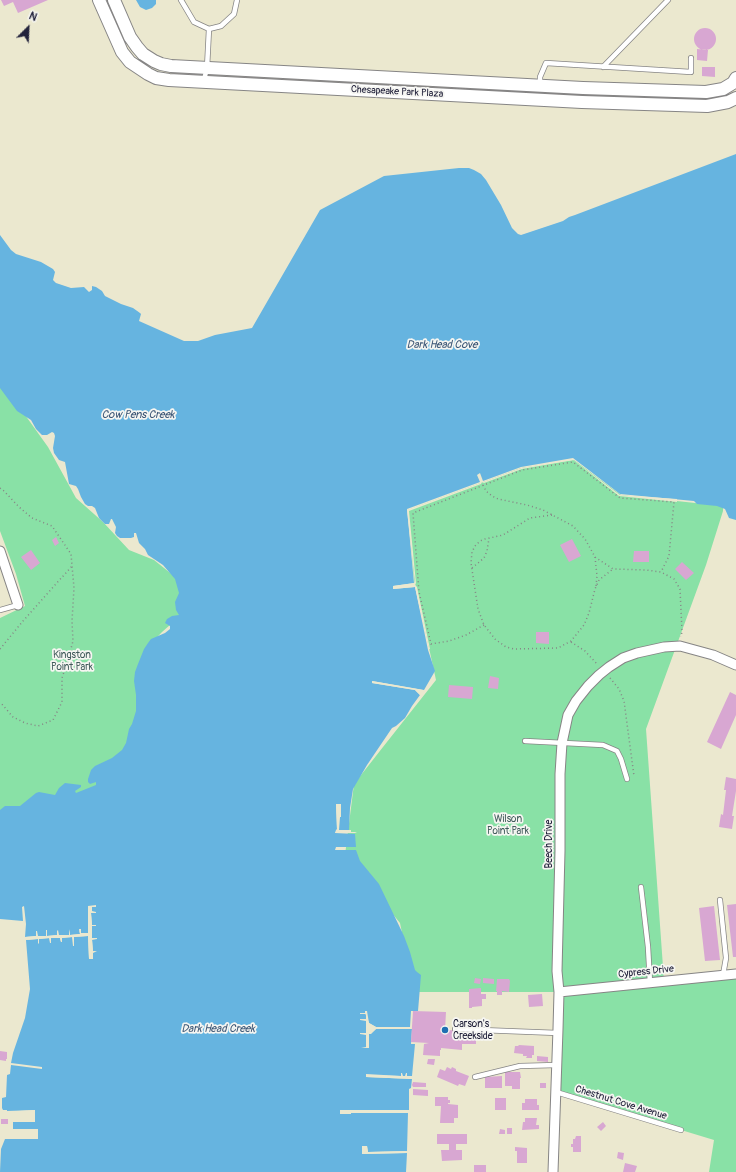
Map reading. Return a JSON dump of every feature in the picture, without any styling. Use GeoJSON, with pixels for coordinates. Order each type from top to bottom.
{"type":"FeatureCollection","features":[{"type":"Feature","properties":{"kind":"street","name":"Chesapeake Park Plaza"},"geometry":{"type":"LineString","coordinates":[[98,0],[122,52],[130,62],[156,78],[169,80],[582,102],[699,106],[728,102],[736,98]]}},
{"type":"Feature","properties":{"kind":"street","name":"Chesapeake Park Plaza"},"geometry":{"type":"LineString","coordinates":[[114,0],[130,37],[137,48],[143,54],[161,64],[171,66],[706,92],[723,89],[733,83],[736,78]]}},
{"type":"Feature","properties":{"kind":"street"},"geometry":{"type":"LineString","coordinates":[[0,550],[18,605]]}},
{"type":"Feature","properties":{"kind":"street","name":"Beech Drive"},"geometry":{"type":"LineString","coordinates":[[553,1172],[558,1032],[557,970],[560,859],[560,774],[562,743],[568,715],[588,686],[604,671],[623,658],[637,653],[664,647],[680,646],[713,655],[736,665]]}},
{"type":"Feature","properties":{"kind":"street","name":"Cypress Drive"},"geometry":{"type":"LineString","coordinates":[[558,992],[736,974]]}},
{"type":"Feature","properties":{"kind":"lane"},"geometry":{"type":"LineString","coordinates":[[181,0],[194,22],[209,29],[221,26],[234,14],[237,0]]}},
{"type":"Feature","properties":{"kind":"lane"},"geometry":{"type":"LineString","coordinates":[[603,66],[668,0]]}},
{"type":"Feature","properties":{"kind":"lane"},"geometry":{"type":"LineString","coordinates":[[204,82],[207,68],[209,29]]}},
{"type":"Feature","properties":{"kind":"lane"},"geometry":{"type":"LineString","coordinates":[[540,85],[540,77],[546,63],[691,72],[691,58]]}},
{"type":"Feature","properties":{"kind":"lane"},"geometry":{"type":"LineString","coordinates":[[0,610],[18,605]]}},
{"type":"Feature","properties":{"kind":"lane"},"geometry":{"type":"LineString","coordinates":[[525,742],[603,745],[616,751],[621,758],[627,779]]}},
{"type":"Feature","properties":{"kind":"lane"},"geometry":{"type":"LineString","coordinates":[[641,887],[648,947],[650,983]]}},
{"type":"Feature","properties":{"kind":"lane"},"geometry":{"type":"LineString","coordinates":[[720,900],[726,958],[723,975]]}},
{"type":"Feature","properties":{"kind":"lane"},"geometry":{"type":"LineString","coordinates":[[454,1029],[558,1032]]}},
{"type":"Feature","properties":{"kind":"lane"},"geometry":{"type":"LineString","coordinates":[[475,1078],[520,1066],[557,1065]]}},
{"type":"Feature","properties":{"kind":"lane","name":"Chestnut Cove Avenue"},"geometry":{"type":"LineString","coordinates":[[556,1092],[681,1130]]}},
{"type":"Feature","properties":{"kind":"path"},"geometry":{"type":"LineString","coordinates":[[484,625],[466,635],[449,641],[431,644],[419,592],[413,513],[522,470],[573,462],[620,498],[674,502],[669,556],[661,572]]}},
{"type":"Feature","properties":{"kind":"path"},"geometry":{"type":"LineString","coordinates":[[483,485],[486,491],[498,499],[527,505],[542,510],[552,515],[573,526],[585,539],[595,557],[597,576],[589,613],[584,625],[571,641],[558,648],[514,649],[506,647],[495,639],[484,625],[478,609],[472,568],[472,552],[480,541],[503,535],[530,518],[552,515]]}},
{"type":"Feature","properties":{"kind":"path"},"geometry":{"type":"LineString","coordinates":[[0,488],[32,518],[52,526],[71,554],[74,588],[72,621],[73,642],[62,678],[62,702],[53,720],[38,726],[25,723],[13,718],[0,702]]}},
{"type":"Feature","properties":{"kind":"path"},"geometry":{"type":"LineString","coordinates":[[472,568],[484,558],[487,551],[489,538]]}},
{"type":"Feature","properties":{"kind":"path"},"geometry":{"type":"LineString","coordinates":[[595,557],[613,569],[661,572],[674,579],[680,589],[682,631],[680,646]]}},
{"type":"Feature","properties":{"kind":"path"},"geometry":{"type":"LineString","coordinates":[[0,649],[72,566]]}},
{"type":"Feature","properties":{"kind":"path"},"geometry":{"type":"LineString","coordinates":[[595,589],[600,580],[613,569]]}},
{"type":"Feature","properties":{"kind":"path"},"geometry":{"type":"LineString","coordinates":[[571,641],[585,651],[619,690],[624,701],[634,778]]}},
{"type":"Feature","properties":{"kind":"green space","name":"Kingston Point Park"},"geometry":{"type":"Polygon","coordinates":[[[0,380],[48,447],[76,498],[103,522],[129,550],[154,560],[174,576],[181,589],[183,603],[178,618],[147,648],[138,709],[123,759],[96,787],[0,821],[0,618],[25,606],[16,574],[0,531],[0,380]]]}},
{"type":"Feature","properties":{"kind":"green space","name":"Wilson Point Park"},"geometry":{"type":"Polygon","coordinates":[[[574,460],[621,495],[723,506],[723,511],[706,565],[646,729],[664,981],[736,974],[736,1172],[709,1172],[714,1140],[556,1092],[558,992],[414,992],[400,923],[345,855],[354,784],[436,680],[414,579],[408,510],[521,468],[574,460]]]}},
{"type":"Feature","properties":{"kind":"water"},"geometry":{"type":"Polygon","coordinates":[[[136,0],[156,0],[156,4],[152,8],[146,10],[140,7],[136,0]]]}},
{"type":"Feature","properties":{"kind":"water"},"geometry":{"type":"Polygon","coordinates":[[[736,154],[736,520],[729,518],[725,509],[717,506],[697,504],[694,501],[620,494],[573,458],[521,467],[483,481],[480,473],[477,475],[480,482],[407,509],[414,583],[393,586],[393,589],[415,587],[428,650],[435,671],[424,690],[372,681],[372,683],[415,690],[420,695],[405,718],[392,728],[353,789],[349,830],[339,830],[341,804],[336,804],[337,830],[335,833],[355,834],[356,847],[336,847],[335,850],[356,850],[360,861],[379,884],[404,936],[415,970],[421,975],[418,1011],[412,1011],[411,1027],[376,1027],[369,1023],[366,1016],[366,1019],[361,1019],[366,1020],[366,1033],[361,1034],[366,1034],[366,1048],[369,1048],[369,1034],[376,1029],[412,1029],[411,1044],[415,1044],[412,1076],[407,1076],[406,1074],[406,1076],[402,1076],[402,1073],[401,1076],[366,1075],[366,1077],[412,1079],[411,1088],[409,1089],[409,1110],[340,1110],[340,1114],[408,1113],[407,1151],[368,1152],[367,1146],[362,1146],[363,1154],[407,1153],[406,1172],[0,1172],[1,1149],[5,1139],[38,1138],[37,1130],[13,1129],[13,1122],[35,1122],[35,1110],[7,1111],[3,1110],[2,1108],[2,1098],[6,1097],[7,1075],[10,1074],[11,1065],[42,1069],[42,1067],[11,1063],[25,1018],[30,989],[26,940],[38,939],[38,943],[39,939],[50,938],[51,943],[51,938],[60,938],[62,942],[61,938],[88,936],[89,959],[93,952],[92,939],[97,938],[92,938],[92,926],[96,925],[92,925],[91,913],[96,912],[92,912],[92,907],[88,906],[88,933],[81,933],[79,929],[80,934],[70,935],[69,930],[69,935],[58,935],[58,931],[57,935],[47,936],[46,930],[46,936],[37,936],[37,931],[36,936],[25,937],[26,924],[24,906],[22,907],[23,921],[0,919],[0,810],[5,806],[20,806],[39,792],[55,795],[59,788],[65,783],[81,785],[81,787],[75,791],[76,793],[96,785],[96,782],[90,784],[88,782],[91,770],[95,766],[112,758],[122,750],[126,743],[129,729],[136,711],[134,681],[135,672],[144,649],[151,639],[165,633],[170,629],[170,626],[165,623],[167,619],[172,616],[179,615],[176,610],[175,602],[179,593],[175,579],[163,565],[148,555],[139,543],[136,533],[134,533],[134,537],[131,538],[120,538],[115,533],[116,527],[112,519],[109,524],[105,524],[99,518],[95,508],[85,504],[76,486],[69,484],[65,462],[59,460],[54,453],[54,433],[52,432],[47,435],[42,435],[36,429],[31,420],[17,411],[0,388],[0,235],[11,250],[16,254],[41,262],[53,269],[55,272],[53,280],[56,283],[71,288],[84,287],[89,292],[92,290],[92,286],[96,287],[102,291],[105,296],[133,308],[140,313],[139,321],[184,341],[198,341],[215,335],[252,328],[320,210],[384,176],[459,168],[469,168],[474,170],[481,174],[486,180],[501,205],[512,228],[521,235],[563,221],[569,217],[736,154]]]}},
{"type":"Feature","properties":{"kind":"pier"},"geometry":{"type":"Polygon","coordinates":[[[572,459],[620,495],[677,499],[677,502],[619,496],[573,460],[522,469],[484,483],[482,482],[521,468],[572,459]]]}},
{"type":"Feature","properties":{"kind":"pier"},"geometry":{"type":"Polygon","coordinates":[[[482,482],[481,484],[409,511],[416,583],[415,585],[417,587],[429,649],[415,587],[393,589],[393,586],[415,583],[407,510],[482,482]]]}},
{"type":"Feature","properties":{"kind":"pier"},"geometry":{"type":"Polygon","coordinates":[[[372,681],[423,690],[418,691],[421,693],[420,695],[415,690],[372,683],[372,681]]]}},
{"type":"Feature","properties":{"kind":"pier"},"geometry":{"type":"Polygon","coordinates":[[[336,804],[341,804],[339,830],[351,830],[351,832],[357,833],[335,833],[337,829],[336,804]]]}},
{"type":"Feature","properties":{"kind":"pier"},"geometry":{"type":"Polygon","coordinates":[[[96,905],[96,907],[92,907],[92,911],[96,913],[91,913],[92,925],[96,925],[92,926],[92,938],[97,938],[92,940],[93,951],[97,951],[93,953],[93,959],[89,959],[88,936],[74,937],[74,946],[72,937],[62,938],[62,942],[60,938],[51,938],[51,943],[49,938],[39,939],[38,944],[38,939],[26,940],[25,937],[36,936],[36,931],[38,936],[46,936],[46,930],[47,936],[57,935],[58,930],[59,935],[69,935],[69,929],[70,935],[80,934],[79,929],[81,929],[81,933],[88,933],[88,906],[96,905]]]}},
{"type":"Feature","properties":{"kind":"pier"},"geometry":{"type":"Polygon","coordinates":[[[365,1011],[367,1011],[369,1023],[376,1027],[410,1027],[411,1011],[413,1011],[412,1029],[376,1029],[369,1034],[369,1048],[361,1048],[366,1047],[366,1035],[360,1034],[366,1033],[366,1021],[360,1020],[366,1019],[366,1014],[360,1014],[365,1013],[365,1011]]]}},
{"type":"Feature","properties":{"kind":"pier"},"geometry":{"type":"Polygon","coordinates":[[[401,1073],[405,1076],[407,1073],[407,1076],[412,1076],[412,1079],[366,1077],[366,1074],[401,1076],[401,1073]]]}},
{"type":"Feature","properties":{"kind":"pier"},"geometry":{"type":"Polygon","coordinates":[[[35,1110],[35,1122],[13,1122],[13,1129],[38,1129],[38,1139],[3,1139],[5,1137],[36,1137],[36,1131],[11,1130],[12,1120],[33,1120],[33,1112],[2,1112],[35,1110]]]}},
{"type":"Feature","properties":{"kind":"pier"},"geometry":{"type":"Polygon","coordinates":[[[340,1110],[409,1110],[408,1113],[340,1114],[340,1110]]]}},
{"type":"Feature","properties":{"kind":"pier"},"geometry":{"type":"Polygon","coordinates":[[[362,1146],[367,1146],[368,1152],[407,1151],[407,1153],[362,1154],[362,1146]]]}},
{"type":"Feature","properties":{"kind":"building"},"geometry":{"type":"Polygon","coordinates":[[[1,0],[48,0],[18,13],[13,2],[4,6],[1,0]]]}},
{"type":"Feature","properties":{"kind":"building"},"geometry":{"type":"Polygon","coordinates":[[[705,28],[709,29],[715,35],[715,43],[709,49],[705,50],[701,49],[695,43],[694,39],[695,35],[701,29],[705,28]]]}},
{"type":"Feature","properties":{"kind":"building"},"geometry":{"type":"Polygon","coordinates":[[[697,49],[708,50],[707,61],[697,60],[697,49]]]}},
{"type":"Feature","properties":{"kind":"building"},"geometry":{"type":"Polygon","coordinates":[[[702,67],[715,67],[715,77],[702,76],[702,67]]]}},
{"type":"Feature","properties":{"kind":"building"},"geometry":{"type":"Polygon","coordinates":[[[56,537],[59,543],[55,546],[52,540],[56,537]]]}},
{"type":"Feature","properties":{"kind":"building"},"geometry":{"type":"Polygon","coordinates":[[[572,539],[581,556],[569,562],[560,545],[572,539]]]}},
{"type":"Feature","properties":{"kind":"building"},"geometry":{"type":"Polygon","coordinates":[[[31,550],[40,563],[31,570],[21,557],[31,550]]]}},
{"type":"Feature","properties":{"kind":"building"},"geometry":{"type":"Polygon","coordinates":[[[634,551],[649,551],[649,562],[633,562],[634,551]]]}},
{"type":"Feature","properties":{"kind":"building"},"geometry":{"type":"Polygon","coordinates":[[[682,562],[694,573],[686,580],[675,569],[682,562]]]}},
{"type":"Feature","properties":{"kind":"building"},"geometry":{"type":"Polygon","coordinates":[[[536,632],[549,632],[549,644],[536,643],[536,632]]]}},
{"type":"Feature","properties":{"kind":"building"},"geometry":{"type":"Polygon","coordinates":[[[490,676],[499,678],[498,689],[488,688],[490,676]]]}},
{"type":"Feature","properties":{"kind":"building"},"geometry":{"type":"Polygon","coordinates":[[[449,685],[473,687],[472,699],[448,697],[449,685]]]}},
{"type":"Feature","properties":{"kind":"building"},"geometry":{"type":"Polygon","coordinates":[[[730,692],[736,695],[736,715],[721,749],[707,742],[730,692]]]}},
{"type":"Feature","properties":{"kind":"building"},"geometry":{"type":"Polygon","coordinates":[[[726,777],[736,779],[732,829],[719,827],[721,814],[723,815],[726,777]]]}},
{"type":"Feature","properties":{"kind":"building"},"geometry":{"type":"Polygon","coordinates":[[[736,904],[736,957],[733,957],[727,905],[736,904]]]}},
{"type":"Feature","properties":{"kind":"building"},"geometry":{"type":"Polygon","coordinates":[[[714,906],[720,960],[705,961],[699,908],[714,906]]]}},
{"type":"Feature","properties":{"kind":"building"},"geometry":{"type":"Polygon","coordinates":[[[475,978],[481,979],[480,984],[474,983],[475,978]]]}},
{"type":"Feature","properties":{"kind":"building"},"geometry":{"type":"Polygon","coordinates":[[[483,978],[494,979],[494,984],[483,983],[483,978]]]}},
{"type":"Feature","properties":{"kind":"building"},"geometry":{"type":"Polygon","coordinates":[[[497,979],[509,979],[509,992],[502,991],[502,995],[497,995],[497,979]]]}},
{"type":"Feature","properties":{"kind":"building"},"geometry":{"type":"Polygon","coordinates":[[[481,988],[481,994],[486,994],[486,999],[482,999],[482,1006],[469,1008],[469,989],[481,988]]]}},
{"type":"Feature","properties":{"kind":"building"},"geometry":{"type":"Polygon","coordinates":[[[542,994],[543,1006],[529,1007],[528,995],[542,994]]]}},
{"type":"Feature","properties":{"kind":"building"},"geometry":{"type":"Polygon","coordinates":[[[413,1011],[446,1012],[445,1030],[476,1031],[476,1044],[462,1044],[462,1050],[441,1048],[440,1056],[423,1055],[424,1044],[429,1043],[411,1042],[413,1011]]]}},
{"type":"Feature","properties":{"kind":"building"},"geometry":{"type":"Polygon","coordinates":[[[515,1046],[534,1046],[534,1055],[532,1055],[532,1058],[526,1058],[527,1056],[523,1056],[523,1054],[514,1053],[515,1046]]]}},
{"type":"Feature","properties":{"kind":"building"},"geometry":{"type":"Polygon","coordinates":[[[0,1051],[7,1052],[6,1061],[0,1060],[0,1051]]]}},
{"type":"Feature","properties":{"kind":"building"},"geometry":{"type":"Polygon","coordinates":[[[537,1056],[548,1057],[548,1062],[537,1061],[537,1056]]]}},
{"type":"Feature","properties":{"kind":"building"},"geometry":{"type":"Polygon","coordinates":[[[428,1059],[435,1059],[434,1065],[427,1064],[428,1059]]]}},
{"type":"Feature","properties":{"kind":"building"},"geometry":{"type":"Polygon","coordinates":[[[447,1067],[451,1069],[452,1067],[456,1069],[456,1071],[469,1076],[465,1086],[459,1084],[458,1086],[437,1077],[440,1069],[445,1071],[447,1067]]]}},
{"type":"Feature","properties":{"kind":"building"},"geometry":{"type":"Polygon","coordinates":[[[505,1072],[520,1072],[520,1089],[512,1089],[512,1086],[505,1086],[505,1072]]]}},
{"type":"Feature","properties":{"kind":"building"},"geometry":{"type":"Polygon","coordinates":[[[502,1076],[502,1088],[485,1088],[485,1077],[502,1076]]]}},
{"type":"Feature","properties":{"kind":"building"},"geometry":{"type":"Polygon","coordinates":[[[413,1082],[426,1083],[426,1087],[413,1087],[413,1082]]]}},
{"type":"Feature","properties":{"kind":"building"},"geometry":{"type":"Polygon","coordinates":[[[540,1083],[546,1083],[546,1088],[540,1088],[540,1083]]]}},
{"type":"Feature","properties":{"kind":"building"},"geometry":{"type":"Polygon","coordinates":[[[413,1089],[428,1090],[428,1096],[413,1095],[413,1089]]]}},
{"type":"Feature","properties":{"kind":"building"},"geometry":{"type":"Polygon","coordinates":[[[435,1097],[448,1097],[450,1103],[448,1104],[458,1105],[458,1118],[454,1118],[454,1123],[440,1123],[441,1106],[435,1106],[435,1097]]]}},
{"type":"Feature","properties":{"kind":"building"},"geometry":{"type":"Polygon","coordinates":[[[495,1098],[506,1098],[506,1110],[495,1110],[495,1098]]]}},
{"type":"Feature","properties":{"kind":"building"},"geometry":{"type":"Polygon","coordinates":[[[525,1099],[537,1099],[539,1110],[522,1110],[522,1103],[525,1103],[525,1099]]]}},
{"type":"Feature","properties":{"kind":"building"},"geometry":{"type":"Polygon","coordinates":[[[525,1118],[537,1118],[536,1125],[539,1125],[539,1129],[522,1130],[525,1118]]]}},
{"type":"Feature","properties":{"kind":"building"},"geometry":{"type":"Polygon","coordinates":[[[1,1119],[8,1119],[8,1124],[1,1124],[1,1119]]]}},
{"type":"Feature","properties":{"kind":"building"},"geometry":{"type":"Polygon","coordinates":[[[603,1122],[606,1126],[601,1131],[597,1127],[603,1122]]]}},
{"type":"Feature","properties":{"kind":"building"},"geometry":{"type":"Polygon","coordinates":[[[507,1128],[512,1128],[512,1134],[507,1134],[507,1128]]]}},
{"type":"Feature","properties":{"kind":"building"},"geometry":{"type":"Polygon","coordinates":[[[500,1129],[505,1130],[505,1134],[499,1134],[500,1129]]]}},
{"type":"Feature","properties":{"kind":"building"},"geometry":{"type":"Polygon","coordinates":[[[437,1134],[467,1134],[467,1144],[456,1144],[456,1150],[462,1150],[462,1160],[442,1161],[441,1150],[449,1150],[449,1144],[437,1144],[437,1134]]]}},
{"type":"Feature","properties":{"kind":"building"},"geometry":{"type":"Polygon","coordinates":[[[576,1136],[581,1136],[581,1152],[573,1152],[573,1147],[571,1147],[571,1144],[573,1144],[573,1139],[575,1139],[576,1136]]]}},
{"type":"Feature","properties":{"kind":"building"},"geometry":{"type":"Polygon","coordinates":[[[515,1147],[527,1148],[527,1163],[517,1163],[517,1151],[515,1151],[515,1147]]]}},
{"type":"Feature","properties":{"kind":"building"},"geometry":{"type":"Polygon","coordinates":[[[618,1152],[624,1153],[623,1160],[617,1158],[618,1152]]]}},
{"type":"Feature","properties":{"kind":"building"},"geometry":{"type":"Polygon","coordinates":[[[625,1163],[637,1166],[635,1172],[623,1172],[625,1163]]]}},
{"type":"Feature","properties":{"kind":"building"},"geometry":{"type":"Polygon","coordinates":[[[474,1165],[486,1165],[486,1172],[474,1172],[474,1165]]]}},
{"type":"Feature","properties":{"kind":"place","name":"Carson's Creekside"},"geometry":{"type":"Point","coordinates":[445,1030]}},
{"type":"Feature","properties":{"kind":"water label","name":"Dark Head Cove"},"geometry":{"type":"Point","coordinates":[442,345]}},
{"type":"Feature","properties":{"kind":"water label","name":"Cow Pens Creek"},"geometry":{"type":"Point","coordinates":[138,415]}},
{"type":"Feature","properties":{"kind":"water label","name":"Dark Head Creek"},"geometry":{"type":"Point","coordinates":[218,1029]}}]}
